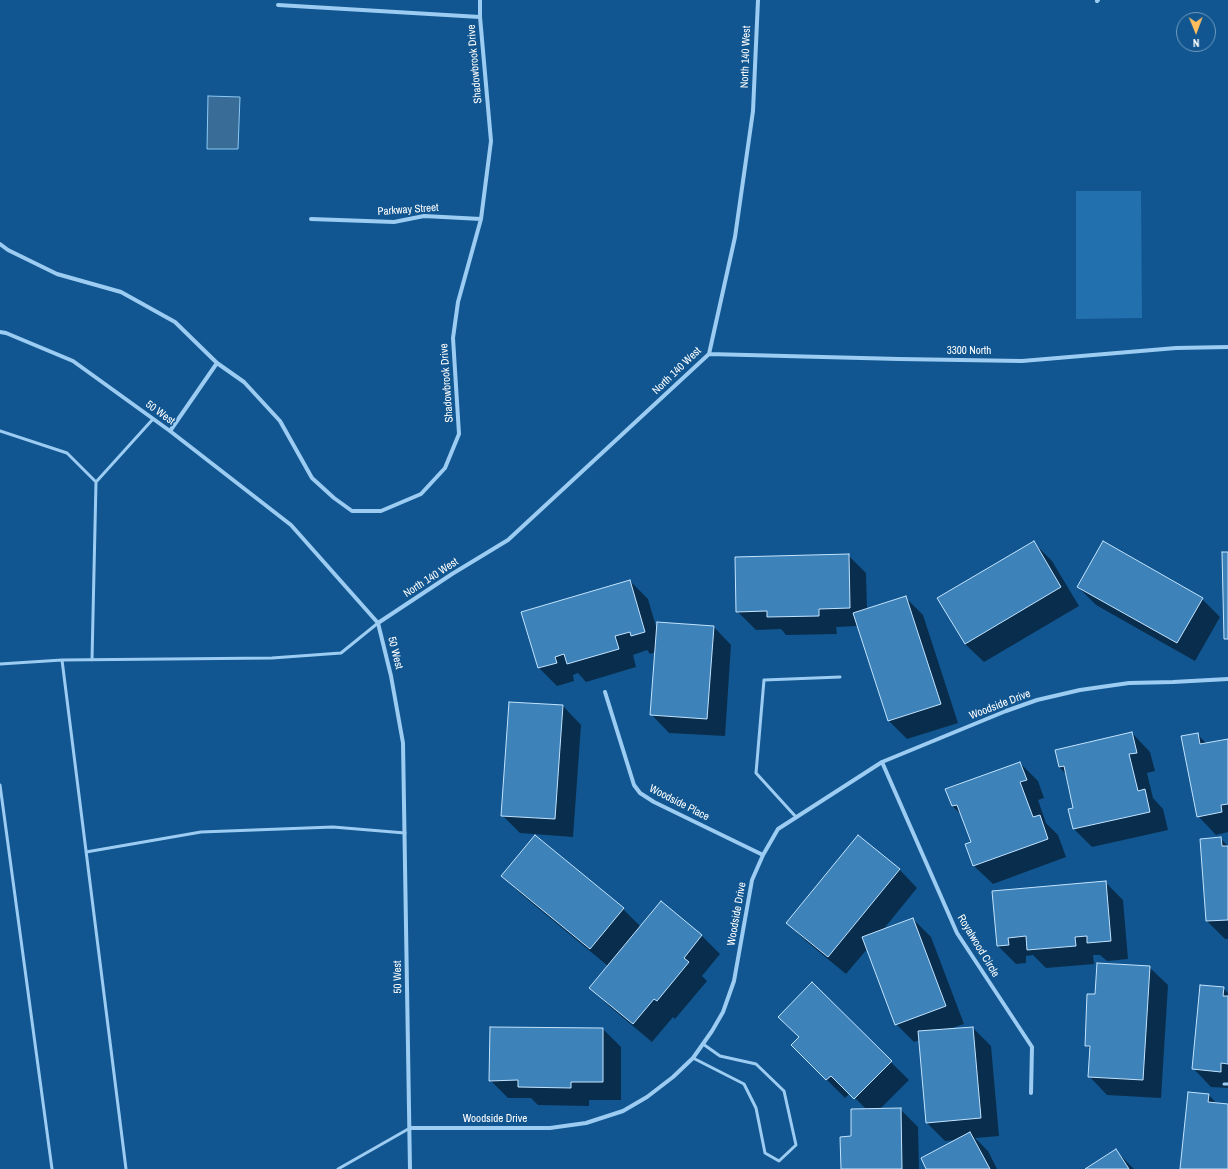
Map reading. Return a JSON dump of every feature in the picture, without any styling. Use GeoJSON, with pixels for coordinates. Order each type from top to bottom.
{"type":"FeatureCollection","features":[{"type":"Feature","properties":{"kind":"street","name":"Shadowbrook Drive"},"geometry":{"type":"LineString","coordinates":[[0,244],[8,250],[57,274],[120,292],[175,322],[217,363],[244,382],[280,421],[312,478],[334,498],[352,511],[382,511],[421,494],[445,468],[459,434],[453,338],[458,302],[481,218],[491,141],[480,17],[480,0]]}},
{"type":"Feature","properties":{"kind":"street","name":"North 140 West"},"geometry":{"type":"LineString","coordinates":[[378,623],[452,574],[508,540],[709,354],[735,237],[753,111],[758,0]]}},
{"type":"Feature","properties":{"kind":"street"},"geometry":{"type":"LineString","coordinates":[[278,5],[480,17]]}},
{"type":"Feature","properties":{"kind":"street","name":"Parkway Street"},"geometry":{"type":"LineString","coordinates":[[311,219],[394,222],[424,216],[481,218]]}},
{"type":"Feature","properties":{"kind":"street","name":"50 West"},"geometry":{"type":"LineString","coordinates":[[0,332],[6,333],[73,361],[170,431],[291,525],[378,623],[391,676],[403,743],[410,1169]]}},
{"type":"Feature","properties":{"kind":"street","name":"3300 North"},"geometry":{"type":"LineString","coordinates":[[709,354],[899,360],[1022,360],[1176,348],[1228,346]]}},
{"type":"Feature","properties":{"kind":"street"},"geometry":{"type":"LineString","coordinates":[[170,431],[217,363]]}},
{"type":"Feature","properties":{"kind":"street","name":"Woodside Drive"},"geometry":{"type":"LineString","coordinates":[[410,1128],[550,1128],[586,1123],[623,1111],[647,1097],[673,1077],[693,1058],[722,1012],[734,981],[752,880],[763,855],[778,829],[882,762],[1006,711],[1037,700],[1080,690],[1129,683],[1228,679]]}},
{"type":"Feature","properties":{"kind":"street","name":"Woodside Place"},"geometry":{"type":"LineString","coordinates":[[605,692],[634,785],[640,794],[763,855]]}},
{"type":"Feature","properties":{"kind":"street","name":"Royalwood Circle"},"geometry":{"type":"LineString","coordinates":[[882,762],[957,932],[1032,1047],[1031,1093]]}},
{"type":"Feature","properties":{"kind":"lane"},"geometry":{"type":"LineString","coordinates":[[92,660],[96,482],[153,419]]}},
{"type":"Feature","properties":{"kind":"lane"},"geometry":{"type":"LineString","coordinates":[[0,431],[67,452],[96,482]]}},
{"type":"Feature","properties":{"kind":"lane"},"geometry":{"type":"LineString","coordinates":[[0,664],[62,660],[272,658],[341,653],[378,623]]}},
{"type":"Feature","properties":{"kind":"lane"},"geometry":{"type":"LineString","coordinates":[[62,660],[126,1169]]}},
{"type":"Feature","properties":{"kind":"lane"},"geometry":{"type":"LineString","coordinates":[[796,817],[756,773],[764,680],[840,677]]}},
{"type":"Feature","properties":{"kind":"lane"},"geometry":{"type":"LineString","coordinates":[[0,785],[52,1169]]}},
{"type":"Feature","properties":{"kind":"lane"},"geometry":{"type":"LineString","coordinates":[[86,852],[201,832],[333,827],[405,833]]}},
{"type":"Feature","properties":{"kind":"lane"},"geometry":{"type":"LineString","coordinates":[[693,1058],[744,1084],[756,1108],[765,1153],[779,1161],[796,1145],[784,1091],[756,1064],[720,1056],[702,1044]]}},
{"type":"Feature","properties":{"kind":"lane"},"geometry":{"type":"LineString","coordinates":[[338,1169],[410,1128]]}},
{"type":"Feature","properties":{"kind":"shaded area"},"geometry":{"type":"Polygon","coordinates":[[[208,96],[240,97],[238,149],[207,149],[208,96]]]}},
{"type":"Feature","properties":{"kind":"shaded area"},"geometry":{"type":"Polygon","coordinates":[[[1076,191],[1141,191],[1142,318],[1076,319],[1076,191]]]}},
{"type":"Feature","properties":{"kind":"building"},"geometry":{"type":"Polygon","coordinates":[[[1034,541],[1061,587],[965,644],[937,598],[1034,541]]]}},
{"type":"Feature","properties":{"kind":"building"},"geometry":{"type":"Polygon","coordinates":[[[1103,541],[1203,598],[1177,643],[1077,587],[1103,541]]]}},
{"type":"Feature","properties":{"kind":"building"},"geometry":{"type":"Polygon","coordinates":[[[1222,552],[1228,552],[1228,639],[1224,639],[1222,552]]]}},
{"type":"Feature","properties":{"kind":"building"},"geometry":{"type":"Polygon","coordinates":[[[849,554],[850,608],[819,609],[819,616],[767,617],[767,611],[736,612],[735,557],[849,554]]]}},
{"type":"Feature","properties":{"kind":"building"},"geometry":{"type":"Polygon","coordinates":[[[630,580],[645,632],[631,636],[630,632],[615,636],[619,649],[567,664],[564,654],[555,657],[557,663],[538,668],[521,612],[630,580]]]}},
{"type":"Feature","properties":{"kind":"building"},"geometry":{"type":"Polygon","coordinates":[[[906,596],[941,704],[888,721],[853,613],[906,596]]]}},
{"type":"Feature","properties":{"kind":"building"},"geometry":{"type":"Polygon","coordinates":[[[657,622],[714,626],[707,719],[650,715],[657,622]]]}},
{"type":"Feature","properties":{"kind":"building"},"geometry":{"type":"Polygon","coordinates":[[[509,702],[563,705],[555,819],[501,816],[509,702]]]}},
{"type":"Feature","properties":{"kind":"building"},"geometry":{"type":"Polygon","coordinates":[[[1132,732],[1137,753],[1129,754],[1138,791],[1145,789],[1150,812],[1073,829],[1068,809],[1073,808],[1064,766],[1059,767],[1055,750],[1132,732]]]}},
{"type":"Feature","properties":{"kind":"building"},"geometry":{"type":"Polygon","coordinates":[[[1198,733],[1200,744],[1228,739],[1228,804],[1221,805],[1222,812],[1197,817],[1181,736],[1198,733]]]}},
{"type":"Feature","properties":{"kind":"building"},"geometry":{"type":"Polygon","coordinates":[[[1020,762],[1027,780],[1020,782],[1033,817],[1040,815],[1048,839],[973,866],[965,844],[971,842],[957,805],[952,806],[945,789],[1020,762]]]}},
{"type":"Feature","properties":{"kind":"building"},"geometry":{"type":"Polygon","coordinates":[[[535,835],[624,908],[590,949],[501,876],[535,835]]]}},
{"type":"Feature","properties":{"kind":"building"},"geometry":{"type":"Polygon","coordinates":[[[858,835],[900,869],[828,957],[786,923],[858,835]]]}},
{"type":"Feature","properties":{"kind":"building"},"geometry":{"type":"Polygon","coordinates":[[[1221,837],[1222,846],[1228,846],[1228,920],[1206,921],[1200,839],[1221,837]]]}},
{"type":"Feature","properties":{"kind":"building"},"geometry":{"type":"Polygon","coordinates":[[[1106,881],[1111,941],[1087,943],[1087,936],[1075,937],[1076,946],[1027,950],[1026,936],[1008,938],[1009,945],[997,946],[992,891],[1106,881]]]}},
{"type":"Feature","properties":{"kind":"building"},"geometry":{"type":"Polygon","coordinates":[[[661,901],[702,935],[684,958],[689,962],[657,1001],[654,999],[633,1024],[589,988],[661,901]]]}},
{"type":"Feature","properties":{"kind":"building"},"geometry":{"type":"Polygon","coordinates":[[[913,918],[946,1006],[895,1025],[862,937],[913,918]]]}},
{"type":"Feature","properties":{"kind":"building"},"geometry":{"type":"Polygon","coordinates":[[[1097,963],[1150,966],[1143,1080],[1088,1077],[1090,1046],[1085,1046],[1087,994],[1095,994],[1097,963]]]}},
{"type":"Feature","properties":{"kind":"building"},"geometry":{"type":"Polygon","coordinates":[[[812,982],[892,1061],[854,1099],[831,1076],[826,1080],[791,1045],[799,1037],[778,1017],[812,982]]]}},
{"type":"Feature","properties":{"kind":"building"},"geometry":{"type":"Polygon","coordinates":[[[1200,985],[1224,987],[1223,996],[1228,996],[1228,1064],[1221,1063],[1221,1072],[1192,1069],[1200,985]]]}},
{"type":"Feature","properties":{"kind":"building"},"geometry":{"type":"Polygon","coordinates":[[[490,1027],[603,1028],[603,1082],[571,1082],[571,1088],[518,1087],[518,1080],[489,1081],[490,1027]]]}},
{"type":"Feature","properties":{"kind":"building"},"geometry":{"type":"Polygon","coordinates":[[[973,1027],[981,1118],[926,1123],[918,1031],[973,1027]]]}},
{"type":"Feature","properties":{"kind":"building"},"geometry":{"type":"Polygon","coordinates":[[[1188,1092],[1209,1094],[1208,1102],[1228,1104],[1228,1169],[1180,1169],[1188,1092]]]}},
{"type":"Feature","properties":{"kind":"building"},"geometry":{"type":"Polygon","coordinates":[[[901,1108],[902,1169],[841,1169],[840,1137],[851,1136],[851,1109],[901,1108]]]}},
{"type":"Feature","properties":{"kind":"building"},"geometry":{"type":"Polygon","coordinates":[[[970,1132],[990,1169],[926,1169],[921,1158],[970,1132]]]}},
{"type":"Feature","properties":{"kind":"building"},"geometry":{"type":"Polygon","coordinates":[[[1116,1149],[1129,1169],[1085,1169],[1116,1149]]]}}]}
